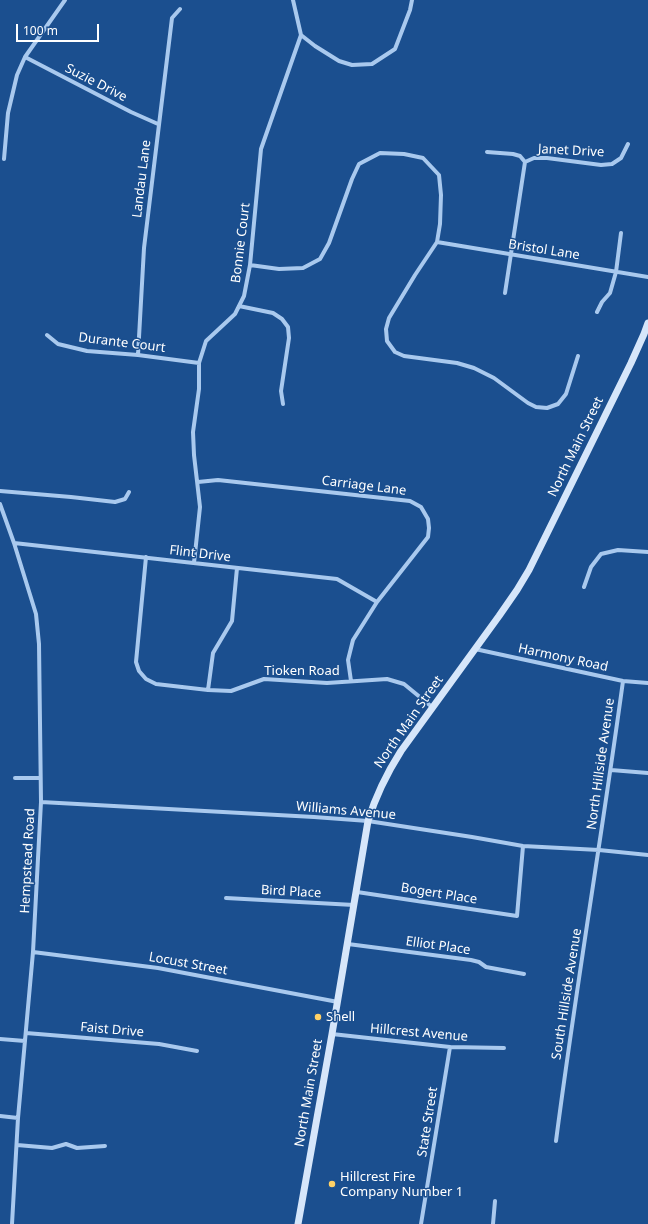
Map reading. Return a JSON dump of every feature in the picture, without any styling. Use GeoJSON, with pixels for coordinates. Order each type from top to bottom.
{"type":"FeatureCollection","features":[{"type":"Feature","properties":{"kind":"main road","name":"North Main Street"},"geometry":{"type":"LineString","coordinates":[[298,1224],[338,1002],[368,821],[373,803],[390,769],[432,707],[475,650],[517,590],[529,570],[631,364],[648,323]]}},
{"type":"Feature","properties":{"kind":"street"},"geometry":{"type":"LineString","coordinates":[[4,158],[8,113],[17,75],[25,57],[65,0]]}},
{"type":"Feature","properties":{"kind":"street"},"geometry":{"type":"LineString","coordinates":[[293,0],[301,35],[339,61],[352,65],[372,64],[395,49],[410,10],[412,0]]}},
{"type":"Feature","properties":{"kind":"street","name":"Landau Lane"},"geometry":{"type":"LineString","coordinates":[[138,355],[144,248],[158,124],[172,18],[180,9]]}},
{"type":"Feature","properties":{"kind":"street","name":"Bonnie Court"},"geometry":{"type":"LineString","coordinates":[[194,563],[200,507],[193,432],[199,389],[199,363],[206,342],[235,314],[244,296],[250,265],[261,149],[301,35]]}},
{"type":"Feature","properties":{"kind":"street","name":"Suzie Drive"},"geometry":{"type":"LineString","coordinates":[[25,57],[158,124]]}},
{"type":"Feature","properties":{"kind":"street","name":"Janet Drive"},"geometry":{"type":"LineString","coordinates":[[505,293],[525,162],[534,158],[548,158],[601,165],[612,164],[621,158],[628,144]]}},
{"type":"Feature","properties":{"kind":"street"},"geometry":{"type":"LineString","coordinates":[[487,152],[514,154],[520,156],[525,162]]}},
{"type":"Feature","properties":{"kind":"street"},"geometry":{"type":"LineString","coordinates":[[250,265],[279,270],[303,268],[320,259],[329,243],[352,179],[359,164],[380,153],[404,154],[423,158],[439,175],[441,195],[440,224],[437,242],[389,318],[386,329],[387,341],[395,352],[404,356],[457,363],[474,368],[494,378],[528,403],[536,407],[547,408],[558,404],[566,394],[578,356]]}},
{"type":"Feature","properties":{"kind":"street"},"geometry":{"type":"LineString","coordinates":[[597,312],[602,302],[610,293],[616,272],[621,233]]}},
{"type":"Feature","properties":{"kind":"street","name":"Bristol Lane"},"geometry":{"type":"LineString","coordinates":[[437,242],[648,277]]}},
{"type":"Feature","properties":{"kind":"street"},"geometry":{"type":"LineString","coordinates":[[239,306],[273,313],[282,319],[288,327],[289,338],[281,391],[283,404]]}},
{"type":"Feature","properties":{"kind":"street","name":"Durante Court"},"geometry":{"type":"LineString","coordinates":[[47,335],[58,344],[87,351],[138,355],[199,363]]}},
{"type":"Feature","properties":{"kind":"street","name":"Carriage Lane"},"geometry":{"type":"LineString","coordinates":[[198,482],[218,480],[402,500],[410,501],[421,507],[428,520],[428,537],[377,602],[353,640],[348,660],[350,681]]}},
{"type":"Feature","properties":{"kind":"street"},"geometry":{"type":"LineString","coordinates":[[0,491],[115,502],[124,499],[128,492]]}},
{"type":"Feature","properties":{"kind":"street","name":"Hempstead Road"},"geometry":{"type":"LineString","coordinates":[[0,504],[36,614],[38,644],[41,802],[33,952],[18,1118],[12,1224]]}},
{"type":"Feature","properties":{"kind":"street","name":"Flint Drive"},"geometry":{"type":"LineString","coordinates":[[14,543],[337,579],[377,602]]}},
{"type":"Feature","properties":{"kind":"street"},"geometry":{"type":"LineString","coordinates":[[584,587],[590,567],[601,554],[618,550],[648,552]]}},
{"type":"Feature","properties":{"kind":"street","name":"Tioken Road"},"geometry":{"type":"LineString","coordinates":[[146,558],[136,662],[139,670],[146,679],[156,684],[231,691],[264,679],[327,683],[387,679],[404,684],[432,707]]}},
{"type":"Feature","properties":{"kind":"street"},"geometry":{"type":"LineString","coordinates":[[208,690],[213,653],[232,621],[237,568]]}},
{"type":"Feature","properties":{"kind":"street","name":"Harmony Road"},"geometry":{"type":"LineString","coordinates":[[475,650],[623,681],[648,683]]}},
{"type":"Feature","properties":{"kind":"street","name":"North Hillside Avenue"},"geometry":{"type":"LineString","coordinates":[[599,850],[623,681]]}},
{"type":"Feature","properties":{"kind":"street"},"geometry":{"type":"LineString","coordinates":[[611,770],[648,773]]}},
{"type":"Feature","properties":{"kind":"street"},"geometry":{"type":"LineString","coordinates":[[16,778],[40,778]]}},
{"type":"Feature","properties":{"kind":"street","name":"Williams Avenue"},"geometry":{"type":"LineString","coordinates":[[41,802],[368,821],[523,846],[599,850],[648,855]]}},
{"type":"Feature","properties":{"kind":"street","name":"Bogert Place"},"geometry":{"type":"LineString","coordinates":[[357,892],[517,916],[523,846]]}},
{"type":"Feature","properties":{"kind":"street","name":"South Hillside Avenue"},"geometry":{"type":"LineString","coordinates":[[556,1141],[567,1058],[599,850]]}},
{"type":"Feature","properties":{"kind":"street","name":"Bird Place"},"geometry":{"type":"LineString","coordinates":[[226,898],[354,905]]}},
{"type":"Feature","properties":{"kind":"street","name":"Elliot Place"},"geometry":{"type":"LineString","coordinates":[[348,944],[471,960],[479,962],[486,967],[524,974]]}},
{"type":"Feature","properties":{"kind":"street","name":"Locust Street"},"geometry":{"type":"LineString","coordinates":[[33,952],[158,968],[338,1002]]}},
{"type":"Feature","properties":{"kind":"street","name":"Faist Drive"},"geometry":{"type":"LineString","coordinates":[[26,1033],[159,1044],[197,1050]]}},
{"type":"Feature","properties":{"kind":"street","name":"Hillcrest Avenue"},"geometry":{"type":"LineString","coordinates":[[332,1034],[450,1047],[504,1048]]}},
{"type":"Feature","properties":{"kind":"street"},"geometry":{"type":"LineString","coordinates":[[0,1039],[25,1041]]}},
{"type":"Feature","properties":{"kind":"street","name":"State Street"},"geometry":{"type":"LineString","coordinates":[[421,1224],[450,1047]]}},
{"type":"Feature","properties":{"kind":"street"},"geometry":{"type":"LineString","coordinates":[[0,1116],[18,1118]]}},
{"type":"Feature","properties":{"kind":"street"},"geometry":{"type":"LineString","coordinates":[[17,1144],[52,1148],[66,1144],[77,1148],[105,1146]]}},
{"type":"Feature","properties":{"kind":"street"},"geometry":{"type":"LineString","coordinates":[[493,1224],[495,1201]]}},
{"type":"Feature","properties":{"kind":"place","name":"Shell"},"geometry":{"type":"Point","coordinates":[318,1017]}},
{"type":"Feature","properties":{"kind":"place","name":"Hillcrest Fire Company Number 1"},"geometry":{"type":"Point","coordinates":[332,1184]}}]}
